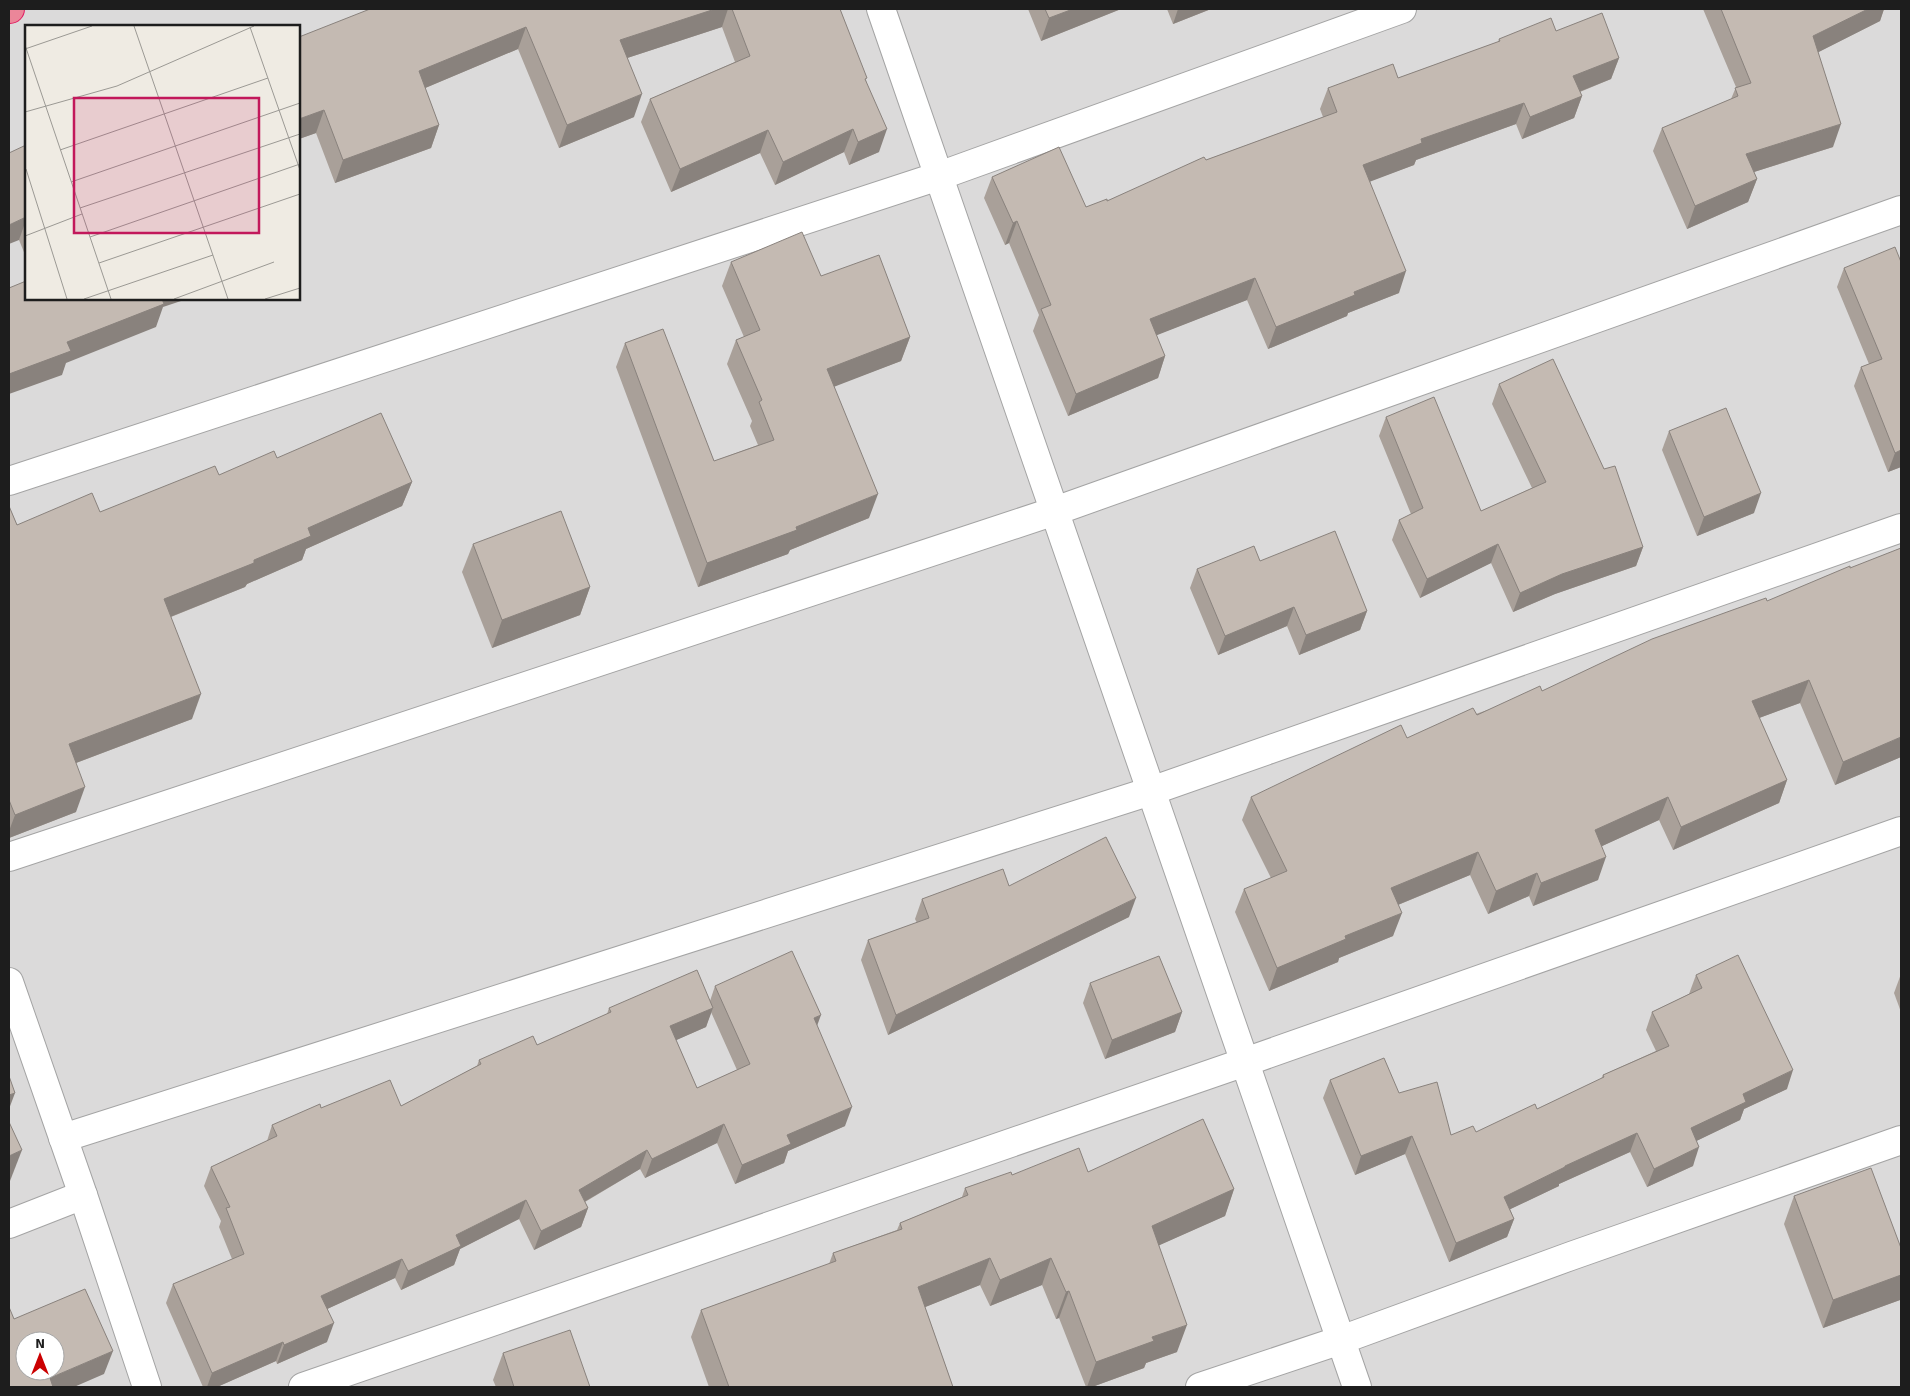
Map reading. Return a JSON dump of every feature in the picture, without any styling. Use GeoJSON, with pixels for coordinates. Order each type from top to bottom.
{"type":"FeatureCollection","features":[{"type":"Feature","properties":{"kind":"street"},"geometry":{"type":"LineString","coordinates":[[881,9],[1357,1387]]}},
{"type":"Feature","properties":{"kind":"street"},"geometry":{"type":"LineString","coordinates":[[9,481],[939,176],[1402,9]]}},
{"type":"Feature","properties":{"kind":"street"},"geometry":{"type":"LineString","coordinates":[[9,857],[1055,511],[1901,210]]}},
{"type":"Feature","properties":{"kind":"street"},"geometry":{"type":"LineString","coordinates":[[63,1138],[1151,791],[1901,528]]}},
{"type":"Feature","properties":{"kind":"street"},"geometry":{"type":"LineString","coordinates":[[303,1387],[1245,1062],[1901,831]]}},
{"type":"Feature","properties":{"kind":"street"},"geometry":{"type":"LineString","coordinates":[[9,982],[147,1387]]}},
{"type":"Feature","properties":{"kind":"street"},"geometry":{"type":"LineString","coordinates":[[1200,1387],[1341,1340],[1571,1256],[1901,1140]]}},
{"type":"Feature","properties":{"kind":"street"},"geometry":{"type":"LineString","coordinates":[[9,1224],[83,1195]]}},
{"type":"Feature","properties":{"kind":"shaded area"},"geometry":{"type":"Polygon","coordinates":[[[9,9],[1901,9],[1901,1387],[9,1387],[9,9]]]}},
{"type":"Feature","properties":{"kind":"building"},"geometry":{"type":"Polygon","coordinates":[[[370,9],[715,9],[620,40],[642,94],[567,125],[526,27],[419,71],[439,125],[343,160],[324,110],[300,119],[300,37],[370,9]]]}},
{"type":"Feature","properties":{"kind":"building"},"geometry":{"type":"Polygon","coordinates":[[[732,9],[840,9],[867,78],[865,79],[887,129],[858,142],[853,129],[783,162],[768,130],[680,169],[650,99],[750,56],[732,9]]]}},
{"type":"Feature","properties":{"kind":"building"},"geometry":{"type":"Polygon","coordinates":[[[1045,9],[1073,9],[1049,18],[1045,9]]]}},
{"type":"Feature","properties":{"kind":"building"},"geometry":{"type":"Polygon","coordinates":[[[1721,9],[1868,9],[1813,36],[1841,124],[1746,154],[1757,179],[1695,206],[1662,128],[1738,96],[1735,88],[1751,83],[1721,9]]]}},
{"type":"Feature","properties":{"kind":"building"},"geometry":{"type":"Polygon","coordinates":[[[1602,13],[1619,58],[1573,76],[1582,96],[1530,117],[1524,103],[1421,139],[1422,143],[1363,165],[1406,271],[1354,292],[1355,295],[1276,327],[1255,278],[1150,319],[1165,356],[1076,394],[1041,309],[1051,305],[1017,221],[1013,223],[992,177],[1059,147],[1086,207],[1107,199],[1107,201],[1204,157],[1206,160],[1337,112],[1328,88],[1393,64],[1398,78],[1500,41],[1499,39],[1551,18],[1556,31],[1602,13]]]}},
{"type":"Feature","properties":{"kind":"building"},"geometry":{"type":"Polygon","coordinates":[[[25,145],[25,217],[9,225],[9,153],[25,145]]]}},
{"type":"Feature","properties":{"kind":"building"},"geometry":{"type":"Polygon","coordinates":[[[802,232],[821,276],[879,255],[910,337],[827,369],[878,494],[796,527],[797,530],[707,563],[625,343],[663,329],[714,461],[774,440],[759,402],[762,400],[736,340],[760,330],[731,262],[802,232]]]}},
{"type":"Feature","properties":{"kind":"building"},"geometry":{"type":"Polygon","coordinates":[[[1895,247],[1901,262],[1901,450],[1895,453],[1861,367],[1882,359],[1844,268],[1895,247]]]}},
{"type":"Feature","properties":{"kind":"building"},"geometry":{"type":"Polygon","coordinates":[[[25,281],[25,300],[162,300],[164,304],[67,342],[71,351],[9,374],[9,288],[25,281]]]}},
{"type":"Feature","properties":{"kind":"building"},"geometry":{"type":"Polygon","coordinates":[[[1553,359],[1604,469],[1615,466],[1643,547],[1562,574],[1520,593],[1498,544],[1427,579],[1399,520],[1423,508],[1386,417],[1434,397],[1481,511],[1546,482],[1499,384],[1553,359]]]}},
{"type":"Feature","properties":{"kind":"building"},"geometry":{"type":"Polygon","coordinates":[[[1726,408],[1761,493],[1704,517],[1669,431],[1726,408]]]}},
{"type":"Feature","properties":{"kind":"building"},"geometry":{"type":"Polygon","coordinates":[[[381,413],[412,482],[308,528],[311,536],[254,560],[254,563],[164,599],[201,694],[69,744],[85,787],[15,815],[9,800],[9,506],[17,525],[92,493],[100,512],[215,466],[219,475],[274,451],[277,458],[381,413]]]}},
{"type":"Feature","properties":{"kind":"building"},"geometry":{"type":"Polygon","coordinates":[[[561,511],[590,587],[502,620],[473,544],[561,511]]]}},
{"type":"Feature","properties":{"kind":"building"},"geometry":{"type":"Polygon","coordinates":[[[1335,531],[1367,611],[1306,635],[1294,607],[1225,636],[1197,569],[1254,546],[1260,561],[1335,531]]]}},
{"type":"Feature","properties":{"kind":"building"},"geometry":{"type":"Polygon","coordinates":[[[1901,548],[1901,737],[1843,762],[1809,680],[1752,701],[1787,780],[1681,827],[1668,797],[1595,830],[1606,857],[1541,883],[1537,873],[1496,891],[1478,852],[1391,888],[1402,913],[1345,936],[1346,939],[1277,968],[1244,889],[1287,871],[1251,797],[1401,725],[1407,738],[1473,708],[1477,715],[1540,686],[1542,691],[1652,639],[1766,598],[1767,601],[1850,566],[1850,568],[1901,548]]]}},
{"type":"Feature","properties":{"kind":"building"},"geometry":{"type":"Polygon","coordinates":[[[1106,837],[1136,898],[896,1015],[868,940],[929,918],[922,899],[1003,869],[1009,886],[1106,837]]]}},
{"type":"Feature","properties":{"kind":"building"},"geometry":{"type":"Polygon","coordinates":[[[792,951],[821,1015],[814,1018],[852,1107],[787,1135],[791,1144],[742,1165],[724,1124],[652,1159],[647,1150],[579,1190],[588,1208],[541,1231],[526,1200],[456,1235],[461,1246],[408,1271],[402,1259],[321,1296],[334,1323],[284,1345],[283,1342],[212,1373],[173,1284],[244,1254],[226,1208],[230,1207],[211,1167],[277,1136],[272,1125],[320,1104],[321,1108],[390,1080],[401,1106],[481,1064],[479,1060],[533,1036],[537,1045],[611,1012],[609,1008],[697,970],[713,1008],[670,1026],[697,1088],[750,1064],[715,986],[792,951]]]}},
{"type":"Feature","properties":{"kind":"building"},"geometry":{"type":"Polygon","coordinates":[[[1738,955],[1793,1070],[1743,1094],[1746,1102],[1691,1128],[1699,1147],[1654,1169],[1637,1133],[1504,1197],[1514,1219],[1456,1243],[1412,1136],[1361,1156],[1330,1080],[1384,1058],[1399,1093],[1437,1082],[1451,1135],[1473,1126],[1476,1132],[1535,1104],[1537,1109],[1604,1077],[1603,1075],[1669,1046],[1652,1012],[1702,988],[1696,975],[1738,955]]]}},
{"type":"Feature","properties":{"kind":"building"},"geometry":{"type":"Polygon","coordinates":[[[1159,956],[1182,1012],[1112,1040],[1090,983],[1159,956]]]}},
{"type":"Feature","properties":{"kind":"building"},"geometry":{"type":"Polygon","coordinates":[[[9,1076],[15,1093],[9,1095],[9,1076]]]}},
{"type":"Feature","properties":{"kind":"building"},"geometry":{"type":"Polygon","coordinates":[[[1203,1119],[1234,1189],[1152,1226],[1187,1325],[1152,1337],[1154,1341],[1096,1362],[1069,1291],[1066,1292],[1051,1258],[1000,1280],[990,1258],[918,1287],[953,1387],[729,1387],[701,1310],[836,1261],[833,1253],[902,1229],[900,1223],[968,1195],[965,1188],[1011,1172],[1012,1175],[1079,1148],[1088,1172],[1203,1119]]]}},
{"type":"Feature","properties":{"kind":"building"},"geometry":{"type":"Polygon","coordinates":[[[9,1122],[22,1150],[9,1156],[9,1122]]]}},
{"type":"Feature","properties":{"kind":"building"},"geometry":{"type":"Polygon","coordinates":[[[1871,1168],[1901,1248],[1901,1275],[1833,1300],[1794,1196],[1871,1168]]]}},
{"type":"Feature","properties":{"kind":"building"},"geometry":{"type":"Polygon","coordinates":[[[85,1289],[113,1351],[65,1372],[65,1331],[15,1331],[15,1381],[51,1381],[53,1387],[9,1387],[9,1307],[14,1319],[85,1289]]]}},
{"type":"Feature","properties":{"kind":"building"},"geometry":{"type":"Polygon","coordinates":[[[570,1330],[590,1387],[514,1387],[503,1353],[570,1330]]]}}]}
